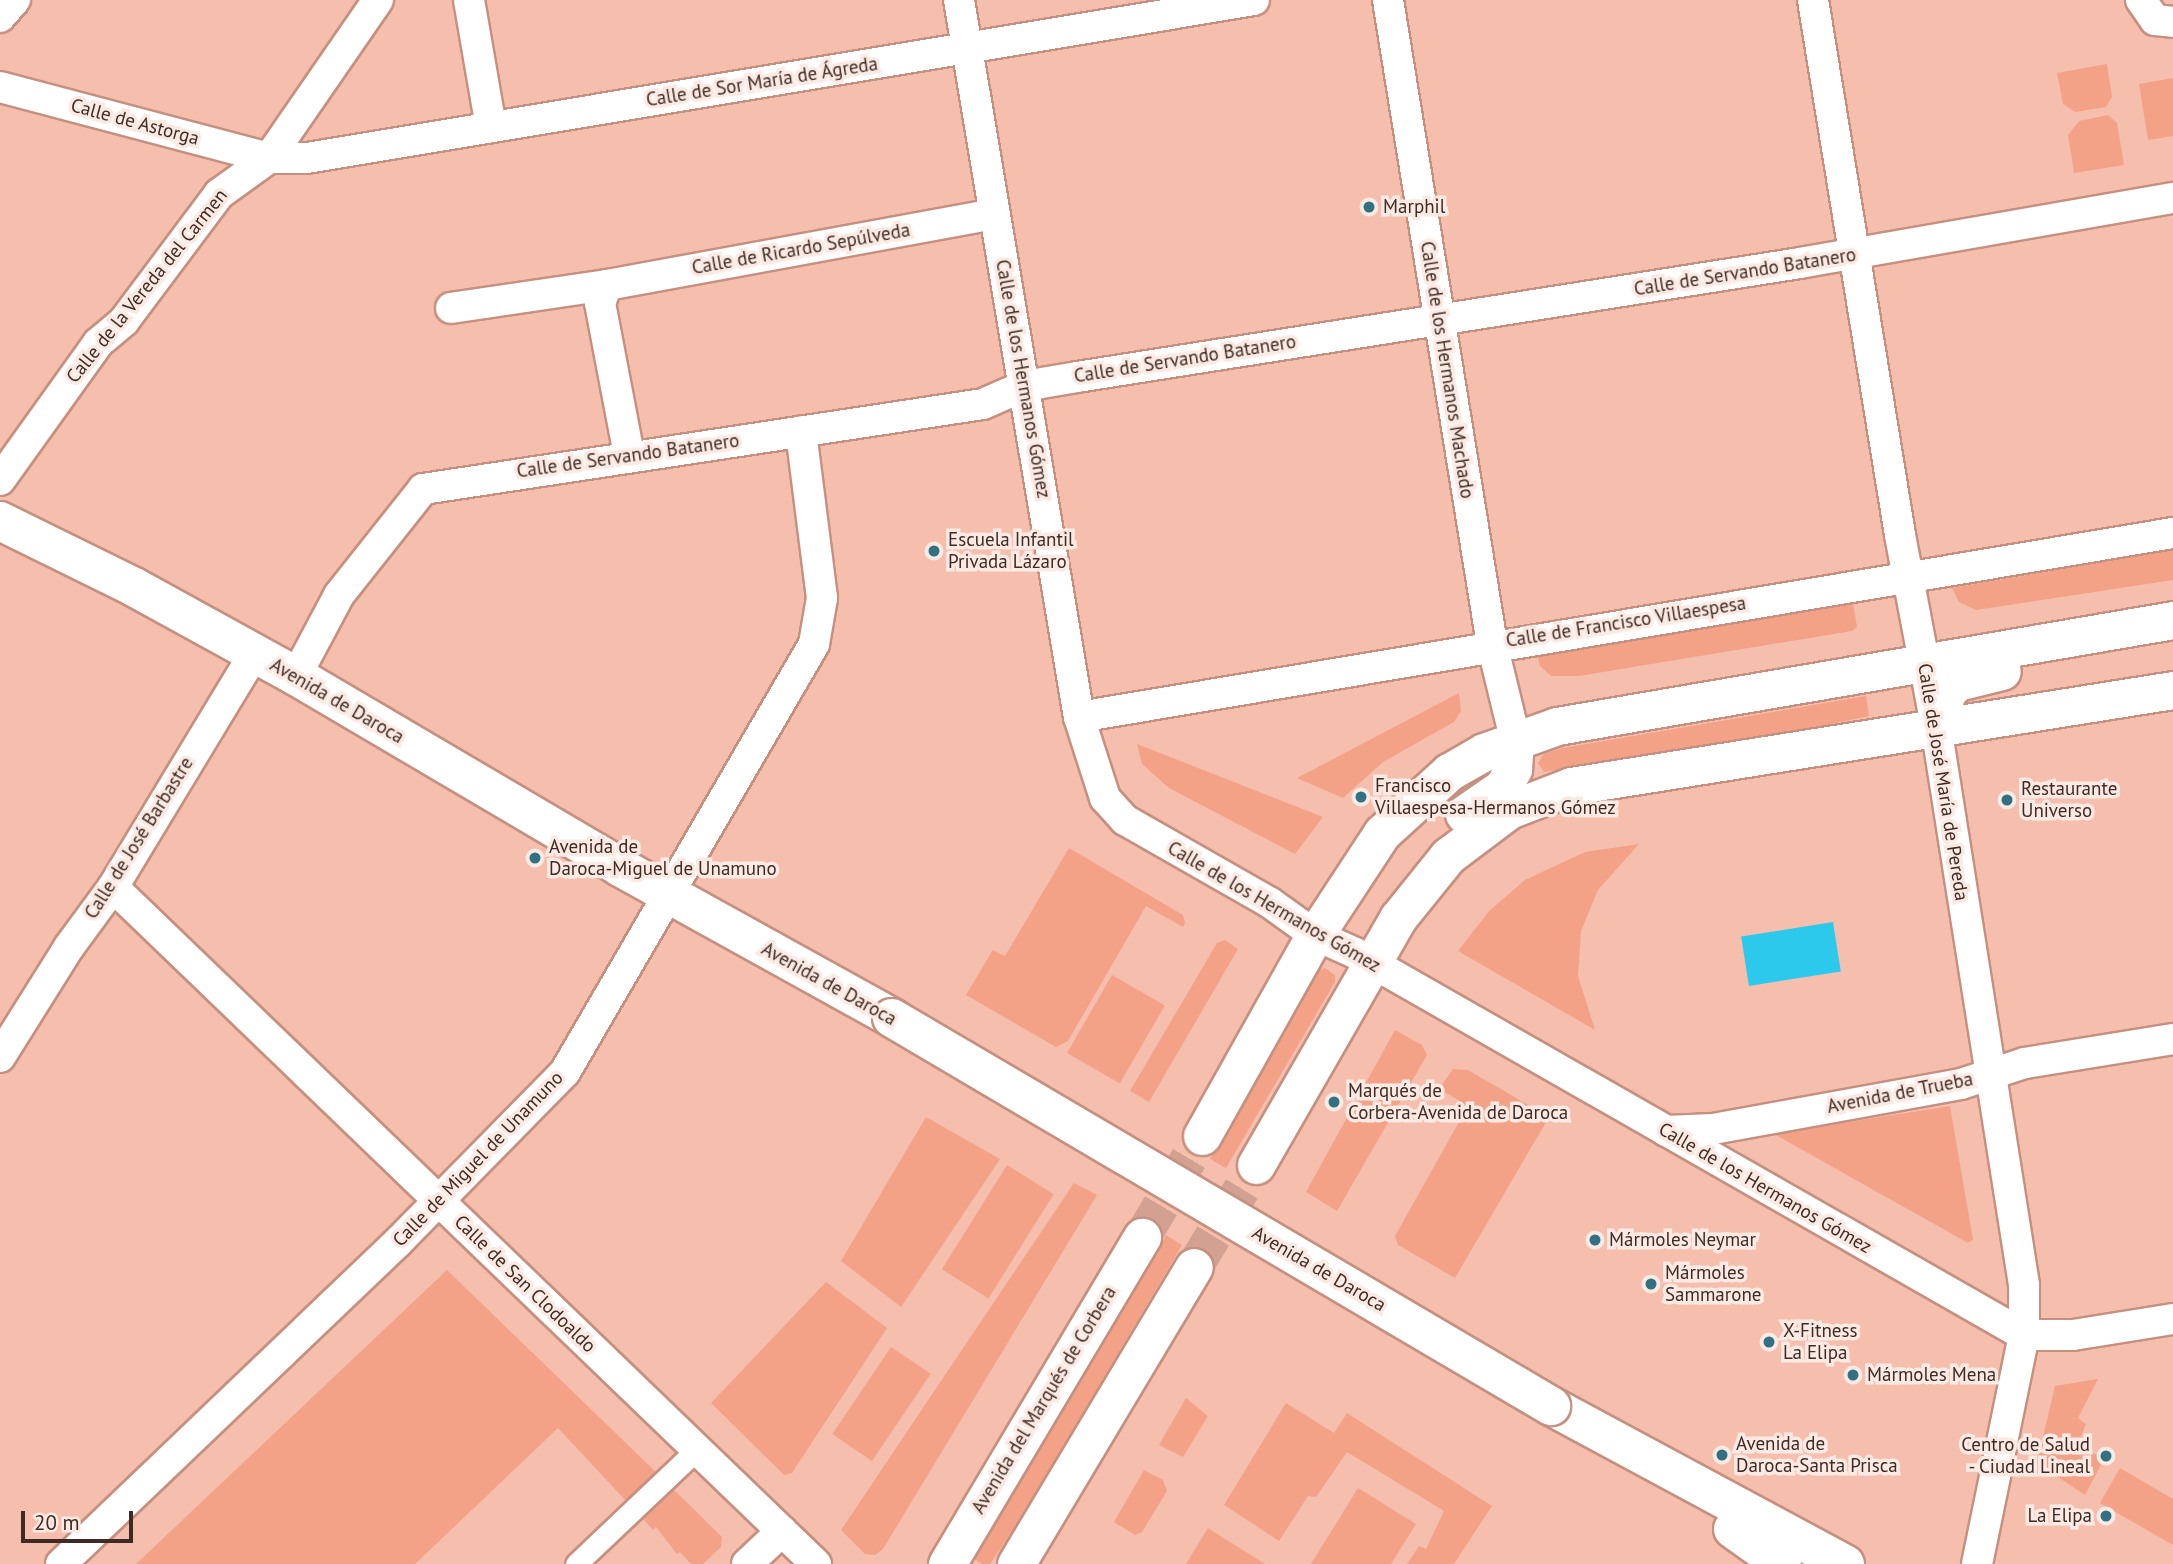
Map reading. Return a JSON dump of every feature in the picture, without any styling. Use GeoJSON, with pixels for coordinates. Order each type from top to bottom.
{"type":"FeatureCollection","features":[{"type":"Feature","properties":{"kind":"main road","name":"Avenida de Daroca"},"geometry":{"type":"LineString","coordinates":[[0,521],[296,676],[670,895],[892,1018],[1551,1406],[1649,1462],[1845,1564]]}},
{"type":"Feature","properties":{"kind":"main road","name":"Avenida de Daroca"},"geometry":{"type":"LineString","coordinates":[[1649,1462],[1782,1564]]}},
{"type":"Feature","properties":{"kind":"street"},"geometry":{"type":"LineString","coordinates":[[0,17],[15,0]]}},
{"type":"Feature","properties":{"kind":"street","name":"Calle de la Vereda del Carmen"},"geometry":{"type":"LineString","coordinates":[[0,481],[98,343],[124,321],[219,194],[269,158],[378,0]]}},
{"type":"Feature","properties":{"kind":"street"},"geometry":{"type":"LineString","coordinates":[[469,0],[491,127]]}},
{"type":"Feature","properties":{"kind":"street","name":"Calle de los Hermanos Gómez"},"geometry":{"type":"LineString","coordinates":[[959,0],[1079,717],[1105,798],[1125,820],[1269,902],[1315,935],[1373,964],[2024,1335],[2073,1335],[2173,1319]]}},
{"type":"Feature","properties":{"kind":"street","name":"Calle de Sor María de Ágreda"},"geometry":{"type":"LineString","coordinates":[[269,158],[326,156],[1254,0]]}},
{"type":"Feature","properties":{"kind":"street","name":"Calle de los Hermanos Machado"},"geometry":{"type":"LineString","coordinates":[[1388,0],[1492,644],[1515,738]]}},
{"type":"Feature","properties":{"kind":"street","name":"Calle de José María de Pereda"},"geometry":{"type":"LineString","coordinates":[[1813,0],[1853,255],[1936,726],[2024,1285],[2024,1335],[1977,1564]]}},
{"type":"Feature","properties":{"kind":"street"},"geometry":{"type":"LineString","coordinates":[[2141,0],[2155,20],[2173,22]]}},
{"type":"Feature","properties":{"kind":"street","name":"Calle de Astorga"},"geometry":{"type":"LineString","coordinates":[[0,87],[269,158]]}},
{"type":"Feature","properties":{"kind":"street","name":"Calle de Servando Batanero"},"geometry":{"type":"LineString","coordinates":[[296,676],[339,595],[424,489],[629,455],[984,404],[1024,386],[1438,317],[1493,313],[1853,255],[2173,198]]}},
{"type":"Feature","properties":{"kind":"street","name":"Calle de Ricardo Sepúlveda"},"geometry":{"type":"LineString","coordinates":[[451,308],[607,285],[995,214]]}},
{"type":"Feature","properties":{"kind":"street"},"geometry":{"type":"LineString","coordinates":[[607,285],[600,303],[629,455]]}},
{"type":"Feature","properties":{"kind":"street","name":"Calle de Miguel de Unamuno"},"geometry":{"type":"LineString","coordinates":[[61,1564],[438,1201],[565,1072],[670,895],[820,628],[822,598],[801,431]]}},
{"type":"Feature","properties":{"kind":"street","name":"Calle de Francisco Villaespesa"},"geometry":{"type":"LineString","coordinates":[[1079,717],[1492,644],[2173,533]]}},
{"type":"Feature","properties":{"kind":"street"},"geometry":{"type":"LineString","coordinates":[[1202,1136],[1315,935],[1390,823],[1450,772],[1515,738],[1570,723],[2173,620]]}},
{"type":"Feature","properties":{"kind":"street"},"geometry":{"type":"LineString","coordinates":[[1936,726],[1947,691],[1957,682],[2052,664],[2106,632]]}},
{"type":"Feature","properties":{"kind":"street","name":"Calle de José Barbastre"},"geometry":{"type":"LineString","coordinates":[[5,1037],[113,887],[254,654]]}},
{"type":"Feature","properties":{"kind":"street"},"geometry":{"type":"LineString","coordinates":[[1256,1165],[1414,895],[1476,831],[1546,794],[1571,786],[2171,689]]}},
{"type":"Feature","properties":{"kind":"street"},"geometry":{"type":"LineString","coordinates":[[1414,895],[1411,877],[1417,858],[1455,821],[1503,787],[1513,769],[1515,738]]}},
{"type":"Feature","properties":{"kind":"street","name":"Calle de San Clodoaldo"},"geometry":{"type":"LineString","coordinates":[[113,887],[816,1564]]}},
{"type":"Feature","properties":{"kind":"street","name":"Avenida de Trueba"},"geometry":{"type":"LineString","coordinates":[[1666,1131],[1713,1129],[1961,1084],[2025,1063],[2173,1039]]}},
{"type":"Feature","properties":{"kind":"street","name":"Avenida del Marqués de Corbera"},"geometry":{"type":"LineString","coordinates":[[947,1564],[1142,1237]]}},
{"type":"Feature","properties":{"kind":"street"},"geometry":{"type":"LineString","coordinates":[[1016,1564],[1194,1267]]}},
{"type":"Feature","properties":{"kind":"street"},"geometry":{"type":"LineString","coordinates":[[576,1564],[697,1449]]}},
{"type":"Feature","properties":{"kind":"street"},"geometry":{"type":"LineString","coordinates":[[747,1564],[782,1531]]}},
{"type":"Feature","properties":{"kind":"shaded area"},"geometry":{"type":"Polygon","coordinates":[[[2107,64],[2112,97],[2106,107],[2075,112],[2063,104],[2057,73],[2107,64]]]}},
{"type":"Feature","properties":{"kind":"shaded area"},"geometry":{"type":"Polygon","coordinates":[[[2173,78],[2173,136],[2148,140],[2139,84],[2173,78]]]}},
{"type":"Feature","properties":{"kind":"shaded area"},"geometry":{"type":"Polygon","coordinates":[[[2108,115],[2117,123],[2124,165],[2074,173],[2068,135],[2079,121],[2108,115]]]}},
{"type":"Feature","properties":{"kind":"shaded area"},"geometry":{"type":"Polygon","coordinates":[[[2173,550],[2173,580],[1976,610],[1959,602],[1952,588],[2173,550]]]}},
{"type":"Feature","properties":{"kind":"shaded area"},"geometry":{"type":"Polygon","coordinates":[[[1853,603],[1857,627],[1852,631],[1579,676],[1551,676],[1540,666],[1537,654],[1853,603]]]}},
{"type":"Feature","properties":{"kind":"shaded area"},"geometry":{"type":"Polygon","coordinates":[[[1459,693],[1461,711],[1454,722],[1383,762],[1343,798],[1297,778],[1459,693]]]}},
{"type":"Feature","properties":{"kind":"shaded area"},"geometry":{"type":"Polygon","coordinates":[[[1866,696],[1869,716],[1826,725],[1544,772],[1538,763],[1544,754],[1563,748],[1866,696]]]}},
{"type":"Feature","properties":{"kind":"shaded area"},"geometry":{"type":"Polygon","coordinates":[[[1137,744],[1323,817],[1295,854],[1169,788],[1142,764],[1137,744]]]}},
{"type":"Feature","properties":{"kind":"shaded area"},"geometry":{"type":"Polygon","coordinates":[[[1639,844],[1598,890],[1581,931],[1578,976],[1595,1030],[1458,951],[1489,911],[1525,880],[1585,852],[1639,844]]]}},
{"type":"Feature","properties":{"kind":"shaded area"},"geometry":{"type":"Polygon","coordinates":[[[1069,848],[1183,915],[1185,923],[1183,927],[1146,906],[1068,1041],[1056,1047],[966,995],[993,950],[1005,956],[1069,848]]]}},
{"type":"Feature","properties":{"kind":"shaded area"},"geometry":{"type":"Polygon","coordinates":[[[1225,940],[1238,949],[1149,1102],[1130,1091],[1217,943],[1225,940]]]}},
{"type":"Feature","properties":{"kind":"shaded area"},"geometry":{"type":"Polygon","coordinates":[[[1325,968],[1335,975],[1335,982],[1226,1168],[1210,1159],[1317,972],[1325,968]]]}},
{"type":"Feature","properties":{"kind":"shaded area"},"geometry":{"type":"Polygon","coordinates":[[[1112,975],[1165,1006],[1120,1083],[1067,1053],[1112,975]]]}},
{"type":"Feature","properties":{"kind":"shaded area"},"geometry":{"type":"Polygon","coordinates":[[[1395,1030],[1422,1045],[1427,1055],[1337,1211],[1306,1192],[1395,1030]]]}},
{"type":"Feature","properties":{"kind":"shaded area"},"geometry":{"type":"Polygon","coordinates":[[[1453,1069],[1468,1070],[1549,1117],[1455,1278],[1398,1245],[1395,1236],[1468,1106],[1439,1089],[1453,1069]]]}},
{"type":"Feature","properties":{"kind":"shaded area"},"geometry":{"type":"Polygon","coordinates":[[[1950,1106],[1973,1240],[1968,1243],[1774,1134],[1950,1106]]]}},
{"type":"Feature","properties":{"kind":"shaded area"},"geometry":{"type":"Polygon","coordinates":[[[926,1117],[1000,1159],[901,1307],[841,1261],[926,1117]]]}},
{"type":"Feature","properties":{"kind":"shaded area"},"geometry":{"type":"Polygon","coordinates":[[[1007,1165],[1054,1194],[988,1298],[942,1269],[1007,1165]]]}},
{"type":"Feature","properties":{"kind":"shaded area"},"geometry":{"type":"Polygon","coordinates":[[[1074,1183],[1097,1195],[883,1549],[875,1555],[865,1554],[841,1530],[1074,1183]]]}},
{"type":"Feature","properties":{"kind":"shaded area"},"geometry":{"type":"Polygon","coordinates":[[[1166,1235],[1182,1245],[1024,1513],[990,1564],[982,1564],[973,1558],[1166,1235]]]}},
{"type":"Feature","properties":{"kind":"shaded area"},"geometry":{"type":"Polygon","coordinates":[[[447,1270],[659,1475],[629,1504],[558,1428],[415,1564],[136,1564],[447,1270]]]}},
{"type":"Feature","properties":{"kind":"shaded area"},"geometry":{"type":"Polygon","coordinates":[[[826,1282],[887,1328],[792,1473],[784,1475],[711,1403],[826,1282]]]}},
{"type":"Feature","properties":{"kind":"shaded area"},"geometry":{"type":"Polygon","coordinates":[[[891,1347],[931,1374],[872,1461],[832,1434],[891,1347]]]}},
{"type":"Feature","properties":{"kind":"shaded area"},"geometry":{"type":"Polygon","coordinates":[[[2098,1379],[2078,1418],[2086,1424],[2078,1444],[2104,1459],[2085,1495],[2043,1467],[2039,1454],[2055,1386],[2098,1379]]]}},
{"type":"Feature","properties":{"kind":"shaded area"},"geometry":{"type":"Polygon","coordinates":[[[1186,1398],[1208,1416],[1183,1457],[1159,1445],[1186,1398]]]}},
{"type":"Feature","properties":{"kind":"shaded area"},"geometry":{"type":"Polygon","coordinates":[[[1286,1403],[1334,1433],[1347,1413],[1492,1506],[1454,1564],[1407,1564],[1419,1546],[1426,1549],[1444,1511],[1347,1452],[1316,1497],[1308,1496],[1279,1541],[1224,1505],[1286,1403]]]}},
{"type":"Feature","properties":{"kind":"shaded area"},"geometry":{"type":"Polygon","coordinates":[[[2120,1468],[2173,1499],[2173,1545],[2100,1503],[2120,1468]]]}},
{"type":"Feature","properties":{"kind":"shaded area"},"geometry":{"type":"Polygon","coordinates":[[[1144,1470],[1163,1480],[1167,1491],[1142,1532],[1135,1535],[1114,1522],[1144,1470]]]}},
{"type":"Feature","properties":{"kind":"shaded area"},"geometry":{"type":"Polygon","coordinates":[[[669,1485],[722,1537],[721,1547],[703,1564],[691,1564],[680,1552],[677,1554],[656,1527],[653,1530],[639,1514],[669,1485]]]}},
{"type":"Feature","properties":{"kind":"shaded area"},"geometry":{"type":"Polygon","coordinates":[[[1358,1488],[1416,1524],[1391,1564],[1311,1564],[1358,1488]]]}},
{"type":"Feature","properties":{"kind":"shaded area"},"geometry":{"type":"Polygon","coordinates":[[[1208,1528],[1265,1564],[1186,1564],[1208,1528]]]}},
{"type":"Feature","properties":{"kind":"water"},"geometry":{"type":"Polygon","coordinates":[[[1833,922],[1841,971],[1749,986],[1741,937],[1833,922]]]}},
{"type":"Feature","properties":{"kind":"tunnel"},"geometry":{"type":"LineString","coordinates":[[1142,1237],[1202,1136]]}},
{"type":"Feature","properties":{"kind":"tunnel"},"geometry":{"type":"LineString","coordinates":[[1194,1267],[1256,1165]]}},
{"type":"Feature","properties":{"kind":"place","name":"Marphil"},"geometry":{"type":"Point","coordinates":[1369,207]}},
{"type":"Feature","properties":{"kind":"place","name":"Escuela Infantil Privada Lázaro"},"geometry":{"type":"Point","coordinates":[934,551]}},
{"type":"Feature","properties":{"kind":"place","name":"Francisco Villaespesa-Hermanos Gómez"},"geometry":{"type":"Point","coordinates":[1361,797]}},
{"type":"Feature","properties":{"kind":"place","name":"Restaurante Universo"},"geometry":{"type":"Point","coordinates":[2007,800]}},
{"type":"Feature","properties":{"kind":"place","name":"Avenida de Daroca-Miguel de Unamuno"},"geometry":{"type":"Point","coordinates":[535,858]}},
{"type":"Feature","properties":{"kind":"place","name":"Marqués de Corbera-Avenida de Daroca"},"geometry":{"type":"Point","coordinates":[1334,1102]}},
{"type":"Feature","properties":{"kind":"place","name":"Mármoles Neymar"},"geometry":{"type":"Point","coordinates":[1595,1240]}},
{"type":"Feature","properties":{"kind":"place","name":"Mármoles Sammarone"},"geometry":{"type":"Point","coordinates":[1651,1284]}},
{"type":"Feature","properties":{"kind":"place","name":"X-Fitness La Elipa"},"geometry":{"type":"Point","coordinates":[1769,1342]}},
{"type":"Feature","properties":{"kind":"place","name":"Mármoles Mena"},"geometry":{"type":"Point","coordinates":[1853,1375]}},
{"type":"Feature","properties":{"kind":"place","name":"Avenida de Daroca-Santa Prisca"},"geometry":{"type":"Point","coordinates":[1722,1455]}},
{"type":"Feature","properties":{"kind":"place","name":"Centro de Salud - Ciudad Lineal"},"geometry":{"type":"Point","coordinates":[2106,1456]}},
{"type":"Feature","properties":{"kind":"place","name":"La Elipa"},"geometry":{"type":"Point","coordinates":[2106,1516]}}]}
